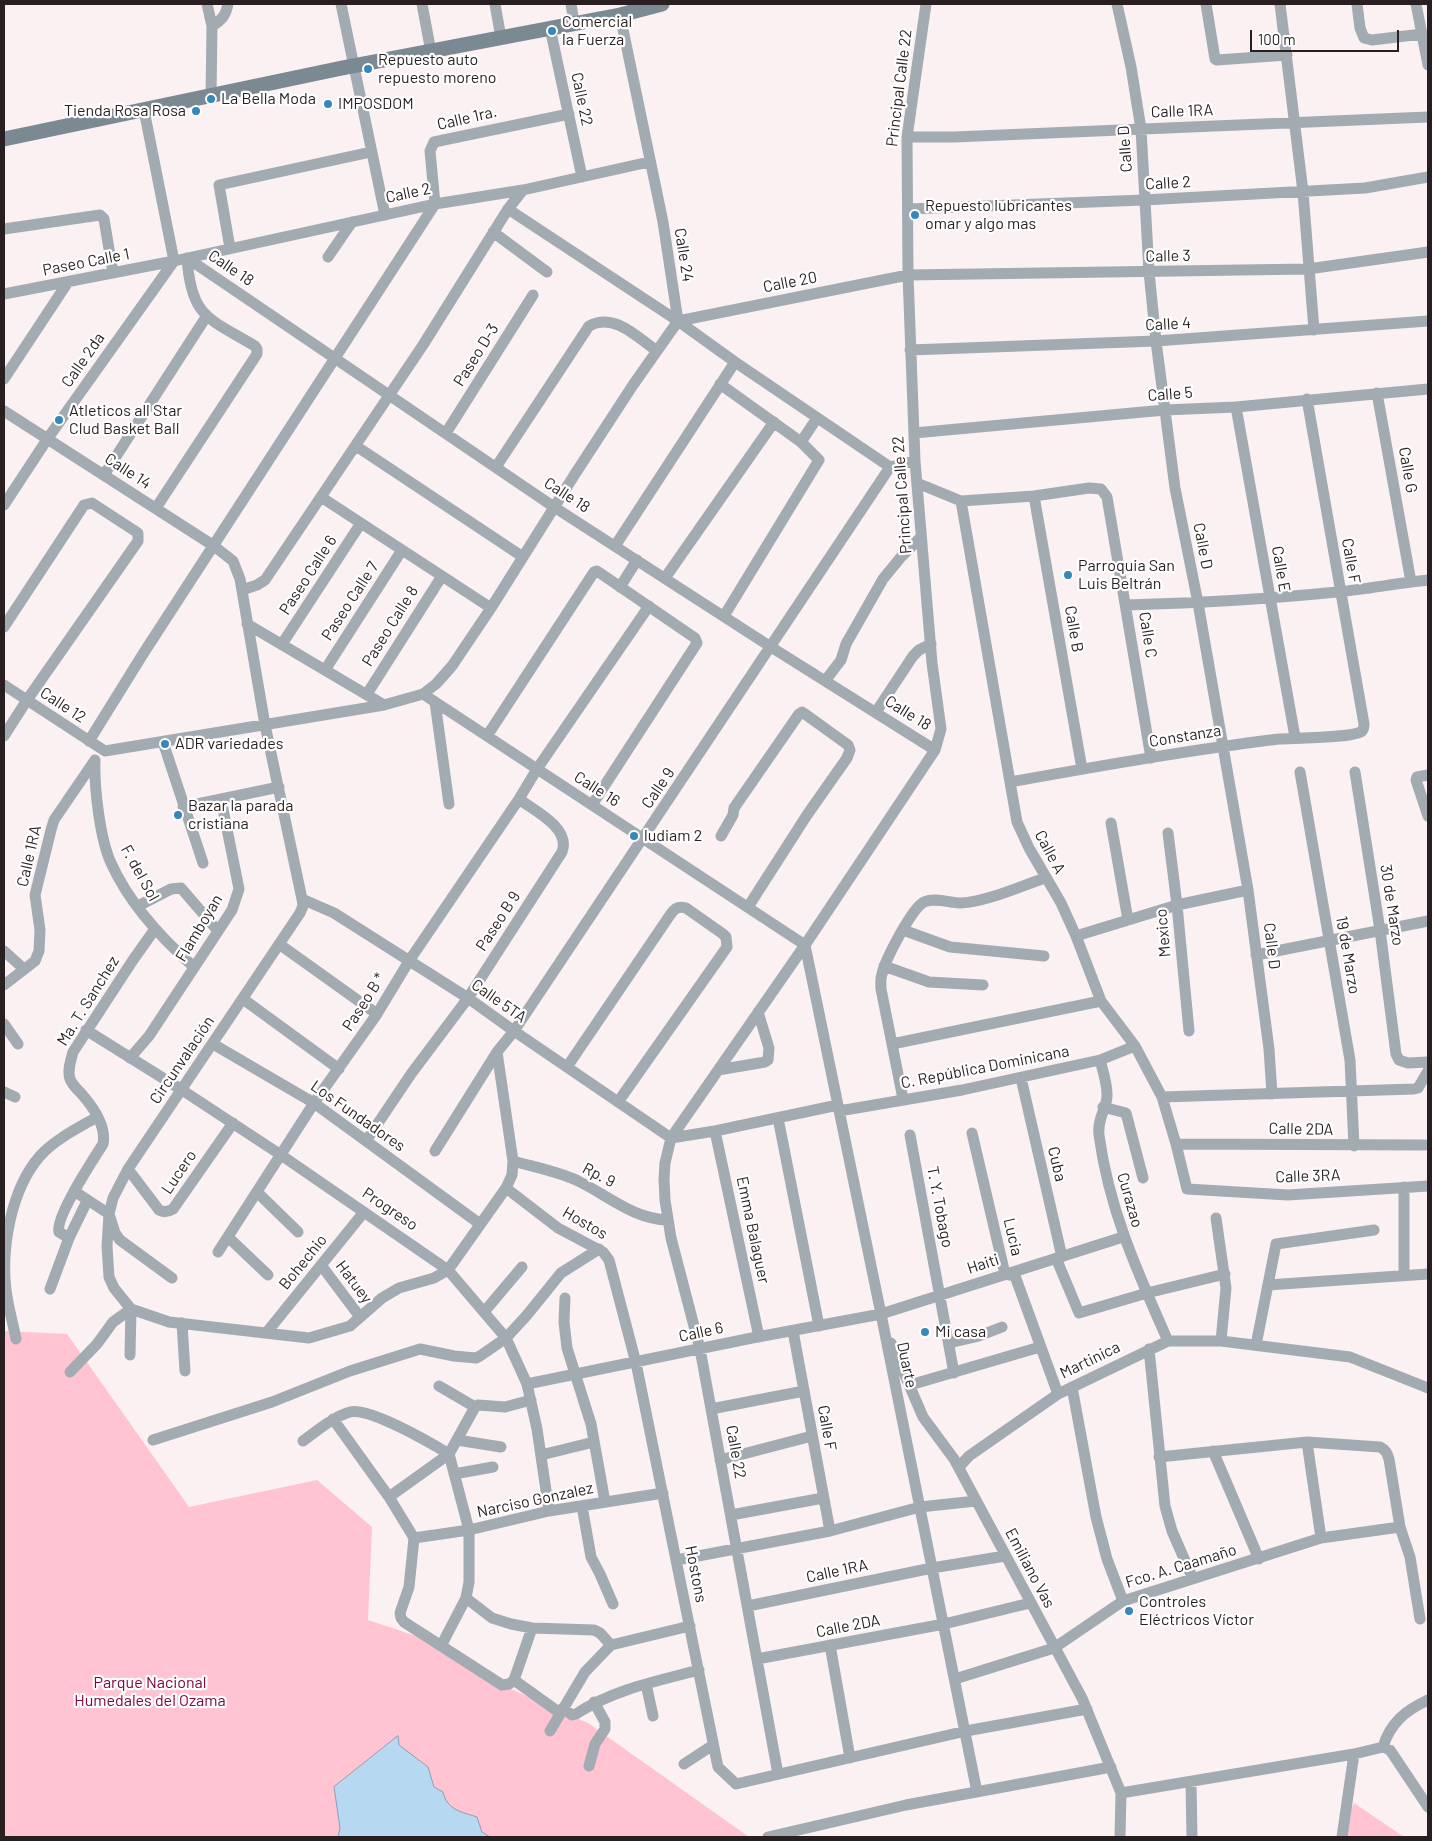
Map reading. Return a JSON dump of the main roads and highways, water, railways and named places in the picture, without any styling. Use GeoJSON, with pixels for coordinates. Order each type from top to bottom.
{"type":"FeatureCollection","features":[{"type":"Feature","properties":{"kind":"main road"},"geometry":{"type":"LineString","coordinates":[[4,140],[354,66],[620,15],[644,6],[662,4]]}},
{"type":"Feature","properties":{"kind":"water"},"geometry":{"type":"Polygon","coordinates":[[[398,1736],[399,1745],[428,1767],[434,1787],[443,1792],[448,1803],[461,1812],[477,1817],[482,1832],[490,1837],[338,1837],[340,1828],[334,1787],[398,1736]]]}},
{"type":"Feature","properties":{"kind":"place","name":"Comercial la Fuerza"},"geometry":{"type":"Point","coordinates":[552,31]}},
{"type":"Feature","properties":{"kind":"place","name":"Repuesto auto repuesto moreno"},"geometry":{"type":"Point","coordinates":[368,69]}},
{"type":"Feature","properties":{"kind":"place","name":"La Bella Moda"},"geometry":{"type":"Point","coordinates":[211,99]}},
{"type":"Feature","properties":{"kind":"place","name":"IMPOSDOM"},"geometry":{"type":"Point","coordinates":[328,104]}},
{"type":"Feature","properties":{"kind":"place","name":"Tienda Rosa Rosa"},"geometry":{"type":"Point","coordinates":[196,111]}},
{"type":"Feature","properties":{"kind":"place","name":"Repuesto lubricantes omar y algo mas"},"geometry":{"type":"Point","coordinates":[915,215]}},
{"type":"Feature","properties":{"kind":"place","name":"Atleticos all Star Clud Basket Ball"},"geometry":{"type":"Point","coordinates":[59,420]}},
{"type":"Feature","properties":{"kind":"place","name":"Parroquia San Luis Beltrán"},"geometry":{"type":"Point","coordinates":[1068,575]}},
{"type":"Feature","properties":{"kind":"place","name":"ADR variedades"},"geometry":{"type":"Point","coordinates":[165,744]}},
{"type":"Feature","properties":{"kind":"place","name":"Bazar la parada cristiana"},"geometry":{"type":"Point","coordinates":[178,815]}},
{"type":"Feature","properties":{"kind":"place","name":"ludiam 2"},"geometry":{"type":"Point","coordinates":[634,836]}},
{"type":"Feature","properties":{"kind":"place","name":"Mi casa"},"geometry":{"type":"Point","coordinates":[925,1332]}},
{"type":"Feature","properties":{"kind":"place","name":"Controles Eléctricos Víctor"},"geometry":{"type":"Point","coordinates":[1129,1611]}},
{"type":"Feature","properties":{"kind":"park label","name":"Parque Nacional Humedales del Ozama"},"geometry":{"type":"Point","coordinates":[150,1692]}}]}
